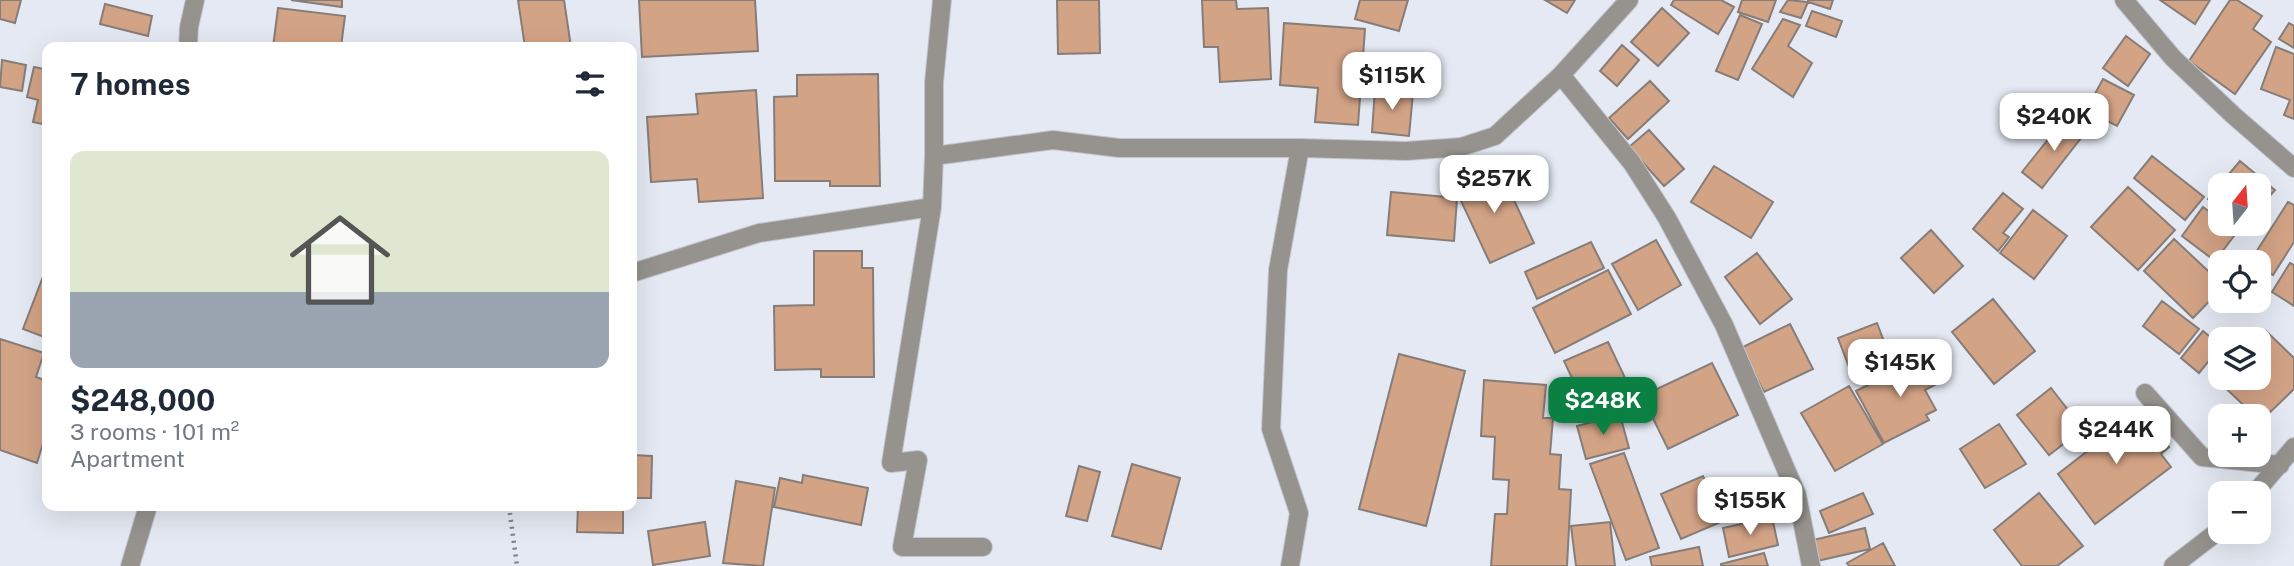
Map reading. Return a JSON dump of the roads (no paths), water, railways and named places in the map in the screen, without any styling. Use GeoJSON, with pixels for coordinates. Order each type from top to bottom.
{"type":"FeatureCollection","features":[{"type":"Feature","properties":{"kind":"street"},"geometry":{"type":"LineString","coordinates":[[188,42],[195,0]]}},
{"type":"Feature","properties":{"kind":"street"},"geometry":{"type":"LineString","coordinates":[[942,0],[934,82],[932,207],[891,463],[918,460],[902,547],[983,547]]}},
{"type":"Feature","properties":{"kind":"street"},"geometry":{"type":"LineString","coordinates":[[934,156],[1052,140],[1119,148],[1406,151],[1461,146],[1495,136],[1561,75],[1629,0]]}},
{"type":"Feature","properties":{"kind":"street"},"geometry":{"type":"LineString","coordinates":[[2124,0],[2173,58],[2294,168]]}},
{"type":"Feature","properties":{"kind":"street"},"geometry":{"type":"LineString","coordinates":[[1561,75],[1632,163],[1667,218],[1724,325],[1797,495],[1811,566]]}},
{"type":"Feature","properties":{"kind":"street"},"geometry":{"type":"LineString","coordinates":[[1290,566],[1299,513],[1271,429],[1278,270],[1300,148]]}},
{"type":"Feature","properties":{"kind":"street"},"geometry":{"type":"LineString","coordinates":[[637,271],[759,233],[932,207]]}},
{"type":"Feature","properties":{"kind":"street"},"geometry":{"type":"LineString","coordinates":[[2145,393],[2202,457],[2280,465]]}},
{"type":"Feature","properties":{"kind":"street"},"geometry":{"type":"LineString","coordinates":[[2266,481],[2294,447]]}},
{"type":"Feature","properties":{"kind":"street"},"geometry":{"type":"LineString","coordinates":[[130,566],[146,511]]}},
{"type":"Feature","properties":{"kind":"street"},"geometry":{"type":"LineString","coordinates":[[2173,566],[2208,539]]}}]}
